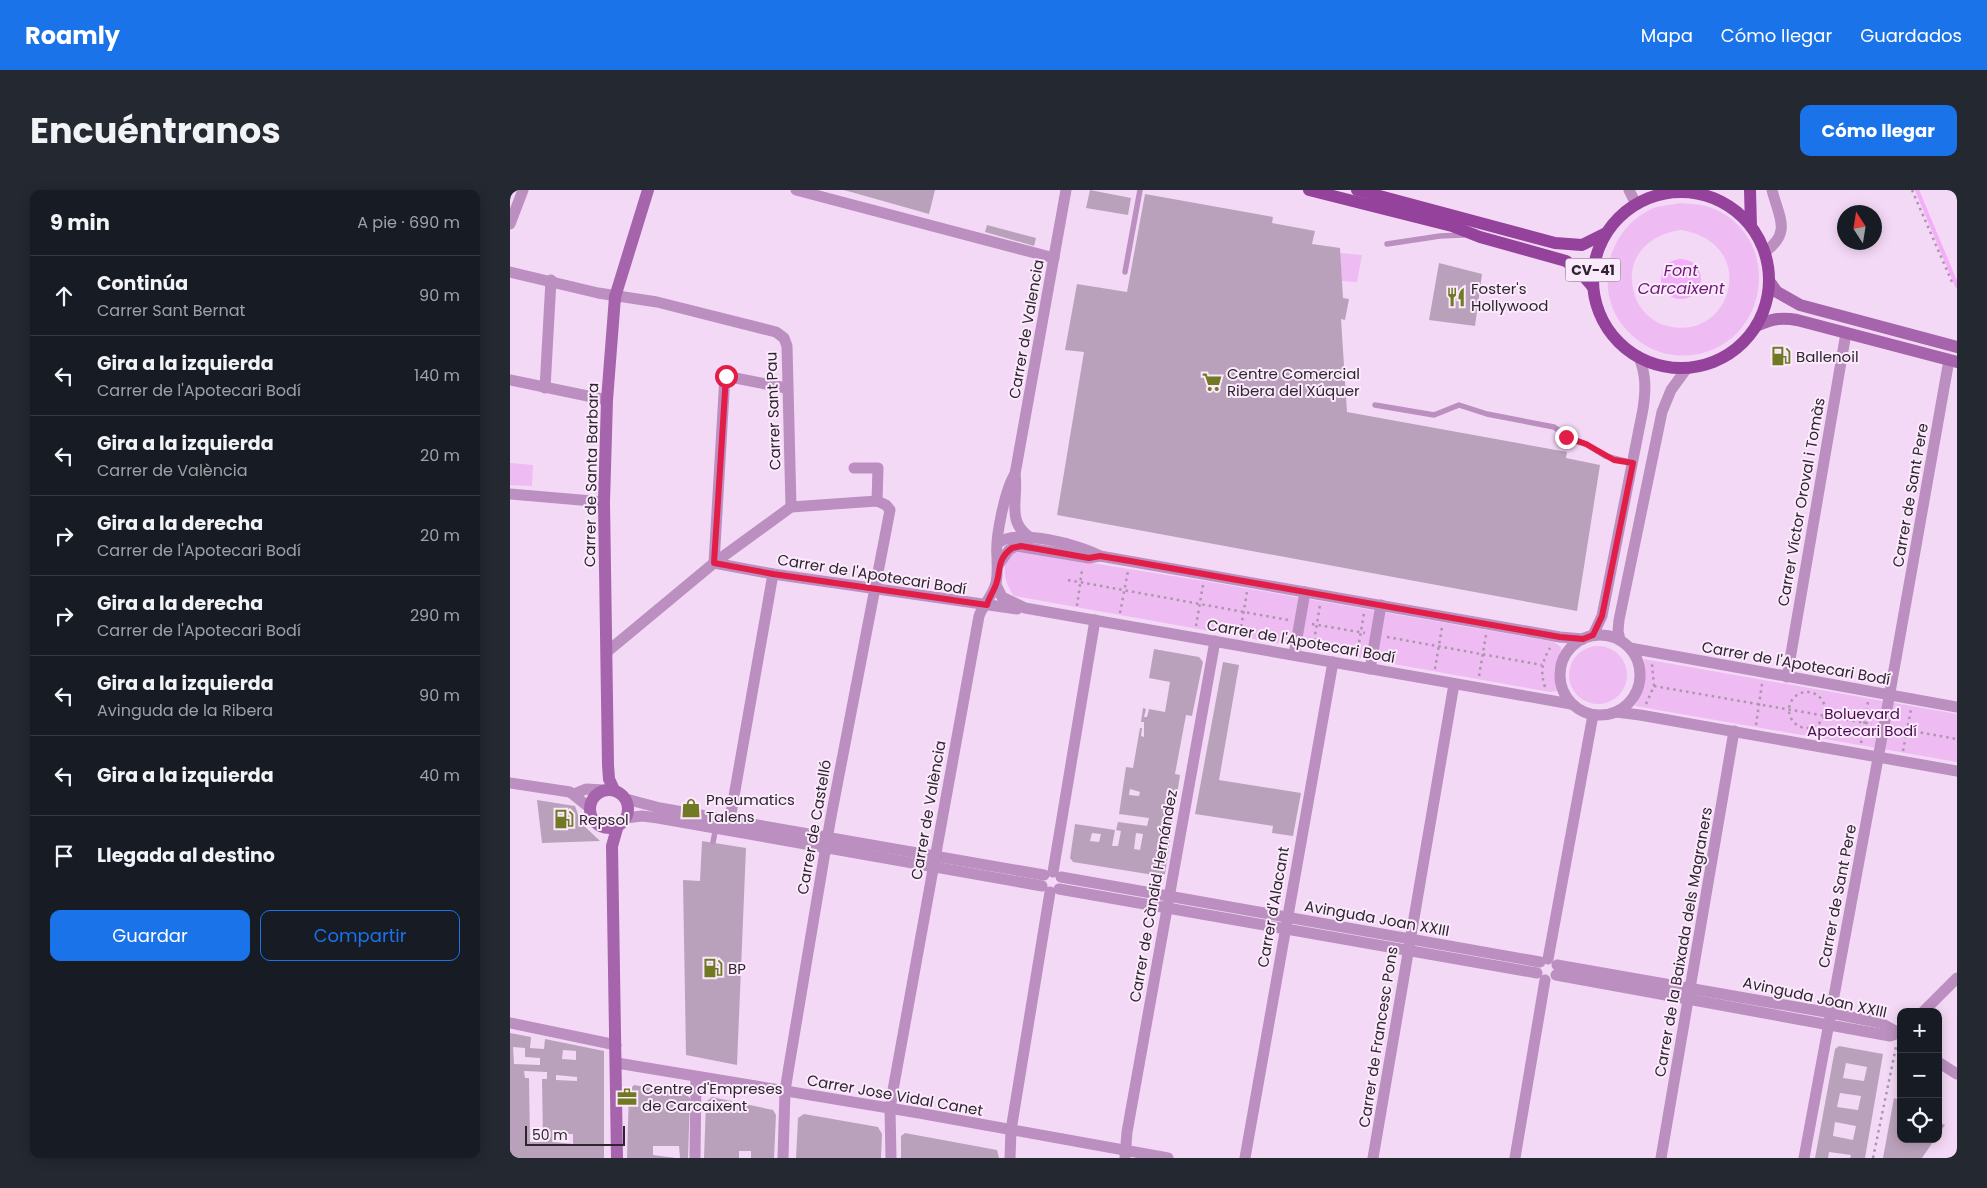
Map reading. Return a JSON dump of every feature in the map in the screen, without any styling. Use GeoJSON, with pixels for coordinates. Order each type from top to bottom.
{"type":"FeatureCollection","features":[{"type":"Feature","properties":{"kind":"main road"},"geometry":{"type":"LineString","coordinates":[[1310,190],[1452,226],[1480,237],[1566,261],[1581,272],[1593,288]]}},
{"type":"Feature","properties":{"kind":"main road"},"geometry":{"type":"LineString","coordinates":[[1357,190],[1555,243],[1582,245],[1606,233]]}},
{"type":"Feature","properties":{"kind":"main road","name":"CV-41"},"geometry":{"type":"LineString","coordinates":[[1750,190],[1751,226]]}},
{"type":"Feature","properties":{"kind":"main road","name":"CV-41"},"geometry":{"type":"LineString","coordinates":[[1660,192],[1699,193],[1718,200],[1736,211],[1751,226],[1765,252],[1769,281],[1765,304],[1756,326],[1743,342],[1726,355],[1707,364],[1687,368],[1662,366],[1639,357],[1621,344],[1607,328],[1597,309],[1593,288],[1593,268],[1598,250],[1606,233],[1620,216],[1636,204],[1660,192]]}},
{"type":"Feature","properties":{"kind":"street"},"geometry":{"type":"LineString","coordinates":[[510,224],[523,190]]}},
{"type":"Feature","properties":{"kind":"street","name":"Carrer de Santa Barbara"},"geometry":{"type":"LineString","coordinates":[[603,791],[608,765],[608,651],[604,502],[607,400],[615,297],[648,190]]}},
{"type":"Feature","properties":{"kind":"street"},"geometry":{"type":"LineString","coordinates":[[796,190],[1054,258]]}},
{"type":"Feature","properties":{"kind":"street","name":"Carrer de Valencia"},"geometry":{"type":"LineString","coordinates":[[1015,474],[1066,190]]}},
{"type":"Feature","properties":{"kind":"street"},"geometry":{"type":"LineString","coordinates":[[1629,190],[1636,204]]}},
{"type":"Feature","properties":{"kind":"street"},"geometry":{"type":"LineString","coordinates":[[1765,252],[1778,240],[1783,228],[1772,190]]}},
{"type":"Feature","properties":{"kind":"street","name":"Carrer Sant Pau"},"geometry":{"type":"LineString","coordinates":[[510,272],[551,280],[615,297],[657,302],[776,332],[784,338],[787,346],[786,388],[791,507]]}},
{"type":"Feature","properties":{"kind":"street"},"geometry":{"type":"LineString","coordinates":[[545,388],[551,280]]}},
{"type":"Feature","properties":{"kind":"street"},"geometry":{"type":"LineString","coordinates":[[1769,281],[1776,292],[1800,305],[1957,347]]}},
{"type":"Feature","properties":{"kind":"street"},"geometry":{"type":"LineString","coordinates":[[1756,326],[1770,319],[1784,318],[1953,361]]}},
{"type":"Feature","properties":{"kind":"street","name":"Carrer Víctor Oroval i Tomàs"},"geometry":{"type":"LineString","coordinates":[[1787,677],[1846,333]]}},
{"type":"Feature","properties":{"kind":"street"},"geometry":{"type":"LineString","coordinates":[[1639,357],[1645,373],[1646,391],[1602,616],[1588,637],[1572,646],[1564,656],[1560,668],[1560,681],[1564,694],[1571,704],[1581,711],[1593,715],[1616,712],[1957,771]]}},
{"type":"Feature","properties":{"kind":"street","name":"Carrer de Sant Pere"},"geometry":{"type":"LineString","coordinates":[[1804,1158],[1953,361]]}},
{"type":"Feature","properties":{"kind":"street"},"geometry":{"type":"LineString","coordinates":[[1620,640],[1618,631],[1619,620],[1662,412],[1671,390],[1687,368]]}},
{"type":"Feature","properties":{"kind":"street"},"geometry":{"type":"LineString","coordinates":[[714,563],[726,376],[786,388]]}},
{"type":"Feature","properties":{"kind":"street"},"geometry":{"type":"LineString","coordinates":[[510,387],[510,380],[607,400]]}},
{"type":"Feature","properties":{"kind":"street"},"geometry":{"type":"LineString","coordinates":[[608,651],[714,563],[791,507],[882,503],[878,468],[854,468]]}},
{"type":"Feature","properties":{"kind":"street"},"geometry":{"type":"LineString","coordinates":[[1015,474],[1016,484],[1013,511],[1027,535]]}},
{"type":"Feature","properties":{"kind":"street","name":"Carrer de València"},"geometry":{"type":"LineString","coordinates":[[890,1158],[890,1109],[934,861],[979,616],[987,605],[989,595],[996,586],[999,564],[996,556],[998,543],[1009,483],[1015,474]]}},
{"type":"Feature","properties":{"kind":"street"},"geometry":{"type":"LineString","coordinates":[[510,494],[604,502]]}},
{"type":"Feature","properties":{"kind":"street","name":"Carrer de Castelló"},"geometry":{"type":"LineString","coordinates":[[783,1158],[785,1091],[825,848],[873,589],[890,510],[882,503]]}},
{"type":"Feature","properties":{"kind":"street"},"geometry":{"type":"LineString","coordinates":[[998,543],[1004,538],[1027,535],[1086,548],[1100,556],[1560,637],[1612,637],[1620,640],[1630,648],[1637,659],[1640,671],[1639,684],[1635,696],[1627,706],[1616,712]]}},
{"type":"Feature","properties":{"kind":"street"},"geometry":{"type":"LineString","coordinates":[[999,564],[1009,550],[1016,546],[1089,558],[1100,556]]}},
{"type":"Feature","properties":{"kind":"street","name":"Carrer de l'Apotecari Bodí"},"geometry":{"type":"LineString","coordinates":[[714,563],[873,589],[1020,610],[1026,608]]}},
{"type":"Feature","properties":{"kind":"street"},"geometry":{"type":"LineString","coordinates":[[730,819],[773,574]]}},
{"type":"Feature","properties":{"kind":"street","name":"Carrer de l'Apotecari Bodí"},"geometry":{"type":"LineString","coordinates":[[996,586],[1002,597],[1026,608],[1571,704]]}},
{"type":"Feature","properties":{"kind":"street"},"geometry":{"type":"LineString","coordinates":[[1294,654],[1305,592]]}},
{"type":"Feature","properties":{"kind":"street"},"geometry":{"type":"LineString","coordinates":[[1370,668],[1381,605]]}},
{"type":"Feature","properties":{"kind":"street"},"geometry":{"type":"LineString","coordinates":[[1010,1158],[1011,1130],[1095,620]]}},
{"type":"Feature","properties":{"kind":"street","name":"Carrer de Càndid Hernández"},"geometry":{"type":"LineString","coordinates":[[1125,1154],[1167,902],[1215,640]]}},
{"type":"Feature","properties":{"kind":"street","name":"Carrer de l'Apotecari Bodí"},"geometry":{"type":"LineString","coordinates":[[1630,648],[1957,707]]}},
{"type":"Feature","properties":{"kind":"street","name":"Carrer d'Alacant"},"geometry":{"type":"LineString","coordinates":[[1245,1158],[1332,662]]}},
{"type":"Feature","properties":{"kind":"street","name":"Carrer de Francesc Pons"},"geometry":{"type":"LineString","coordinates":[[1373,1158],[1409,938],[1454,684]]}},
{"type":"Feature","properties":{"kind":"street"},"geometry":{"type":"LineString","coordinates":[[1515,1158],[1593,715]]}},
{"type":"Feature","properties":{"kind":"street","name":"Carrer de la Baixada dels Magraners"},"geometry":{"type":"LineString","coordinates":[[1661,1158],[1734,731]]}},
{"type":"Feature","properties":{"kind":"street"},"geometry":{"type":"LineString","coordinates":[[510,783],[574,794],[590,808],[592,818],[599,825],[612,846]]}},
{"type":"Feature","properties":{"kind":"street"},"geometry":{"type":"LineString","coordinates":[[574,794],[586,789],[603,791],[626,799],[628,807],[612,846],[617,1064],[617,1158]]}},
{"type":"Feature","properties":{"kind":"street"},"geometry":{"type":"LineString","coordinates":[[590,808],[603,791]]}},
{"type":"Feature","properties":{"kind":"street","name":"Avinguda Joan XXIII"},"geometry":{"type":"LineString","coordinates":[[626,799],[716,823],[825,848],[934,861]]}},
{"type":"Feature","properties":{"kind":"street","name":"Avinguda Joan XXIII"},"geometry":{"type":"LineString","coordinates":[[622,822],[642,816],[716,823],[730,819],[827,836],[934,861],[1052,882],[1167,902],[1286,917],[1409,938],[1688,999],[1890,1036],[1897,1034]]}},
{"type":"Feature","properties":{"kind":"street"},"geometry":{"type":"LineString","coordinates":[[599,825],[609,828],[622,822]]}},
{"type":"Feature","properties":{"kind":"street","name":"Avinguda Joan XXIII"},"geometry":{"type":"LineString","coordinates":[[1167,902],[1284,929],[1407,950],[1690,987],[1881,1023],[1897,1031]]}},
{"type":"Feature","properties":{"kind":"street"},"geometry":{"type":"LineString","coordinates":[[1927,1008],[1957,978]]}},
{"type":"Feature","properties":{"kind":"street"},"geometry":{"type":"LineString","coordinates":[[510,1023],[616,1045]]}},
{"type":"Feature","properties":{"kind":"street","name":"Carrer Jose Vidal Canet"},"geometry":{"type":"LineString","coordinates":[[617,1064],[1011,1130],[1125,1154],[1168,1158]]}},
{"type":"Feature","properties":{"kind":"street"},"geometry":{"type":"LineString","coordinates":[[1942,1065],[1957,1074]]}},
{"type":"Feature","properties":{"kind":"street"},"geometry":{"type":"LineString","coordinates":[[695,1158],[696,1077]]}},
{"type":"Feature","properties":{"kind":"lane"},"geometry":{"type":"LineString","coordinates":[[1125,272],[1140,190]]}},
{"type":"Feature","properties":{"kind":"lane"},"geometry":{"type":"LineString","coordinates":[[1387,244],[1448,235],[1480,237]]}},
{"type":"Feature","properties":{"kind":"lane"},"geometry":{"type":"LineString","coordinates":[[1375,405],[1434,415],[1459,405],[1487,414],[1554,426],[1574,441],[1586,444],[1605,456],[1633,463]]}},
{"type":"Feature","properties":{"kind":"lane"},"geometry":{"type":"LineString","coordinates":[[714,842],[716,823]]}},
{"type":"Feature","properties":{"kind":"path"},"geometry":{"type":"LineString","coordinates":[[1912,190],[1952,282]]}},
{"type":"Feature","properties":{"kind":"path"},"geometry":{"type":"LineString","coordinates":[[1076,608],[1083,563]]}},
{"type":"Feature","properties":{"kind":"path"},"geometry":{"type":"LineString","coordinates":[[1119,616],[1128,570]]}},
{"type":"Feature","properties":{"kind":"path"},"geometry":{"type":"LineString","coordinates":[[1068,580],[1294,621]]}},
{"type":"Feature","properties":{"kind":"path"},"geometry":{"type":"LineString","coordinates":[[1196,630],[1204,581]]}},
{"type":"Feature","properties":{"kind":"path"},"geometry":{"type":"LineString","coordinates":[[1239,638],[1248,588]]}},
{"type":"Feature","properties":{"kind":"path"},"geometry":{"type":"LineString","coordinates":[[1313,651],[1320,601]]}},
{"type":"Feature","properties":{"kind":"path"},"geometry":{"type":"LineString","coordinates":[[1356,658],[1365,609]]}},
{"type":"Feature","properties":{"kind":"path"},"geometry":{"type":"LineString","coordinates":[[1435,672],[1443,623]]}},
{"type":"Feature","properties":{"kind":"path"},"geometry":{"type":"LineString","coordinates":[[1307,624],[1361,632]]}},
{"type":"Feature","properties":{"kind":"path"},"geometry":{"type":"LineString","coordinates":[[1478,680],[1487,631]]}},
{"type":"Feature","properties":{"kind":"path"},"geometry":{"type":"LineString","coordinates":[[1383,636],[1542,665]]}},
{"type":"Feature","properties":{"kind":"path"},"geometry":{"type":"LineString","coordinates":[[1547,692],[1542,676],[1542,665],[1554,642]]}},
{"type":"Feature","properties":{"kind":"path"},"geometry":{"type":"LineString","coordinates":[[1644,707],[1654,686],[1651,661]]}},
{"type":"Feature","properties":{"kind":"path"},"geometry":{"type":"LineString","coordinates":[[1756,727],[1763,680]]}},
{"type":"Feature","properties":{"kind":"path"},"geometry":{"type":"LineString","coordinates":[[1654,686],[1879,725]]}},
{"type":"Feature","properties":{"kind":"path"},"geometry":{"type":"LineString","coordinates":[[1804,692],[1810,692],[1815,693],[1824,701],[1825,715],[1820,724],[1814,727],[1802,728],[1791,719],[1788,709],[1794,697],[1804,692]]}},
{"type":"Feature","properties":{"kind":"path"},"geometry":{"type":"LineString","coordinates":[[1860,746],[1869,698]]}},
{"type":"Feature","properties":{"kind":"path"},"geometry":{"type":"LineString","coordinates":[[1903,753],[1912,705]]}},
{"type":"Feature","properties":{"kind":"path"},"geometry":{"type":"LineString","coordinates":[[1891,727],[1957,739]]}},
{"type":"Feature","properties":{"kind":"path"},"geometry":{"type":"LineString","coordinates":[[1873,1158],[1897,1047]]}},
{"type":"Feature","properties":{"kind":"green space"},"geometry":{"type":"Polygon","coordinates":[[[1680,203],[1706,206],[1731,219],[1748,238],[1757,261],[1759,285],[1753,309],[1739,330],[1719,346],[1686,356],[1670,354],[1648,347],[1632,336],[1619,321],[1613,309],[1607,280],[1613,251],[1619,237],[1629,226],[1640,216],[1654,208],[1680,203]],[[1681,230],[1657,237],[1640,251],[1632,271],[1632,283],[1639,305],[1655,321],[1664,325],[1687,327],[1706,321],[1720,308],[1728,290],[1729,271],[1722,253],[1706,239],[1681,230]]]}},
{"type":"Feature","properties":{"kind":"green space"},"geometry":{"type":"Polygon","coordinates":[[[1340,253],[1362,255],[1357,282],[1342,281],[1340,253]]]}},
{"type":"Feature","properties":{"kind":"green space"},"geometry":{"type":"Polygon","coordinates":[[[510,463],[533,465],[532,486],[510,485],[510,463]]]}},
{"type":"Feature","properties":{"kind":"green space"},"geometry":{"type":"Polygon","coordinates":[[[1017,551],[1204,581],[1554,642],[1561,647],[1554,670],[1557,691],[1550,692],[1014,596],[1006,578],[1005,566],[1011,555],[1017,551]]]}},
{"type":"Feature","properties":{"kind":"green space"},"geometry":{"type":"Polygon","coordinates":[[[1598,646],[1609,648],[1622,659],[1627,675],[1625,686],[1614,699],[1598,704],[1587,702],[1574,691],[1569,675],[1571,664],[1582,651],[1598,646]]]}},
{"type":"Feature","properties":{"kind":"green space","name":"Boluevard Apotecari Bodí"},"geometry":{"type":"Polygon","coordinates":[[[1644,659],[1957,714],[1957,762],[1635,706],[1645,683],[1644,659]]]}},
{"type":"Feature","properties":{"kind":"water","name":"Font Carcaixent"},"geometry":{"type":"Polygon","coordinates":[[[1685,259],[1692,262],[1698,268],[1701,279],[1700,287],[1692,296],[1685,299],[1677,299],[1670,296],[1662,287],[1661,275],[1664,268],[1673,260],[1685,259]]]}},
{"type":"Feature","properties":{"kind":"building"},"geometry":{"type":"Polygon","coordinates":[[[844,190],[935,190],[929,214],[844,190]]]}},
{"type":"Feature","properties":{"kind":"building"},"geometry":{"type":"Polygon","coordinates":[[[1090,190],[1131,198],[1128,215],[1086,208],[1090,190]]]}},
{"type":"Feature","properties":{"kind":"building","name":"Centre Comercial Ribera del Xúquer"},"geometry":{"type":"Polygon","coordinates":[[[1145,194],[1273,217],[1272,223],[1315,231],[1312,244],[1340,248],[1343,298],[1349,299],[1345,320],[1341,319],[1347,412],[1567,452],[1566,458],[1600,465],[1577,611],[1057,515],[1084,352],[1065,350],[1077,284],[1127,292],[1145,194]]]}},
{"type":"Feature","properties":{"kind":"building"},"geometry":{"type":"Polygon","coordinates":[[[987,225],[1036,238],[1034,246],[985,232],[987,225]]]}},
{"type":"Feature","properties":{"kind":"building","name":"Foster's Hollywood"},"geometry":{"type":"Polygon","coordinates":[[[1439,263],[1482,274],[1475,326],[1429,320],[1439,263]]]}},
{"type":"Feature","properties":{"kind":"building"},"geometry":{"type":"Polygon","coordinates":[[[1154,649],[1199,657],[1203,662],[1192,716],[1186,715],[1175,774],[1180,775],[1165,874],[1160,876],[1073,862],[1070,858],[1075,824],[1115,830],[1112,846],[1118,846],[1121,831],[1116,830],[1118,822],[1147,826],[1149,818],[1119,814],[1126,767],[1133,768],[1140,728],[1142,728],[1141,736],[1144,737],[1144,722],[1141,722],[1143,708],[1146,709],[1144,717],[1147,717],[1149,709],[1165,712],[1170,682],[1149,678],[1154,649]],[[1130,789],[1129,795],[1139,796],[1140,792],[1130,789]],[[1092,833],[1090,841],[1099,842],[1101,834],[1092,833]],[[1136,833],[1134,849],[1140,850],[1143,834],[1136,833]]]}},
{"type":"Feature","properties":{"kind":"building"},"geometry":{"type":"Polygon","coordinates":[[[1223,662],[1239,665],[1219,780],[1301,793],[1293,836],[1272,833],[1273,826],[1195,814],[1223,662]]]}},
{"type":"Feature","properties":{"kind":"building"},"geometry":{"type":"Polygon","coordinates":[[[537,800],[575,806],[581,823],[600,841],[542,843],[537,800]]]}},
{"type":"Feature","properties":{"kind":"building","name":"BP"},"geometry":{"type":"Polygon","coordinates":[[[702,841],[746,848],[737,1065],[686,1055],[683,880],[700,881],[702,841]]]}},
{"type":"Feature","properties":{"kind":"building"},"geometry":{"type":"Polygon","coordinates":[[[510,1033],[531,1037],[530,1048],[544,1049],[545,1039],[604,1051],[604,1158],[510,1158],[510,1033]],[[513,1047],[514,1064],[540,1065],[540,1058],[525,1057],[525,1048],[513,1047]],[[563,1050],[562,1059],[576,1060],[576,1051],[563,1050]],[[524,1071],[525,1078],[529,1078],[530,1142],[543,1142],[542,1079],[547,1079],[547,1072],[524,1071]],[[556,1075],[556,1080],[577,1081],[577,1077],[556,1075]],[[566,1134],[566,1137],[555,1137],[554,1142],[573,1144],[573,1134],[566,1134]]]}},
{"type":"Feature","properties":{"kind":"building"},"geometry":{"type":"Polygon","coordinates":[[[1839,1046],[1883,1054],[1865,1158],[1850,1158],[1851,1155],[1829,1152],[1828,1158],[1815,1158],[1835,1049],[1839,1046]],[[1846,1063],[1843,1078],[1864,1081],[1867,1067],[1846,1063]],[[1840,1093],[1837,1107],[1858,1110],[1861,1096],[1840,1093]],[[1835,1122],[1833,1136],[1853,1140],[1856,1126],[1835,1122]]]}},
{"type":"Feature","properties":{"kind":"building"},"geometry":{"type":"Polygon","coordinates":[[[634,1085],[686,1094],[690,1098],[688,1158],[680,1158],[679,1146],[653,1146],[653,1155],[676,1158],[627,1158],[629,1090],[634,1085]]]}},
{"type":"Feature","properties":{"kind":"building"},"geometry":{"type":"Polygon","coordinates":[[[712,1097],[773,1110],[776,1115],[774,1158],[751,1158],[751,1151],[739,1151],[739,1158],[704,1158],[706,1102],[712,1097]]]}},
{"type":"Feature","properties":{"kind":"building"},"geometry":{"type":"Polygon","coordinates":[[[1894,1098],[1897,1099],[1897,1143],[1932,1143],[1922,1158],[1883,1158],[1894,1098]]]}},
{"type":"Feature","properties":{"kind":"building"},"geometry":{"type":"Polygon","coordinates":[[[804,1114],[878,1127],[882,1134],[881,1158],[796,1158],[798,1118],[804,1114]]]}},
{"type":"Feature","properties":{"kind":"building"},"geometry":{"type":"Polygon","coordinates":[[[905,1133],[997,1150],[999,1158],[901,1158],[901,1136],[905,1133]]]}},
{"type":"Feature","properties":{"kind":"waterway"},"geometry":{"type":"LineString","coordinates":[[1917,190],[1957,286]]}},
{"type":"Feature","properties":{"kind":"place","name":"Foster's Hollywood"},"geometry":{"type":"Point","coordinates":[1456,297]}},
{"type":"Feature","properties":{"kind":"place","name":"Ballenoil"},"geometry":{"type":"Point","coordinates":[1781,356]}},
{"type":"Feature","properties":{"kind":"place","name":"Centre Comercial Ribera del Xúquer"},"geometry":{"type":"Point","coordinates":[1212,382]}},
{"type":"Feature","properties":{"kind":"place","name":"Pneumatics Talens"},"geometry":{"type":"Point","coordinates":[691,808]}},
{"type":"Feature","properties":{"kind":"place","name":"Repsol"},"geometry":{"type":"Point","coordinates":[564,819]}},
{"type":"Feature","properties":{"kind":"place","name":"BP"},"geometry":{"type":"Point","coordinates":[713,968]}},
{"type":"Feature","properties":{"kind":"place","name":"Centre d'Empreses de Carcaixent"},"geometry":{"type":"Point","coordinates":[627,1097]}},
{"type":"Feature","properties":{"kind":"route"},"geometry":{"type":"LineString","coordinates":[[726,376],[714,563],[773,574],[971,604],[987,605],[989,595],[996,586],[999,564],[1012,548],[1021,546],[1089,558],[1100,556],[1560,637],[1583,639],[1593,635],[1598,630],[1602,616],[1633,463],[1614,460],[1586,444],[1566,437]]}}]}
